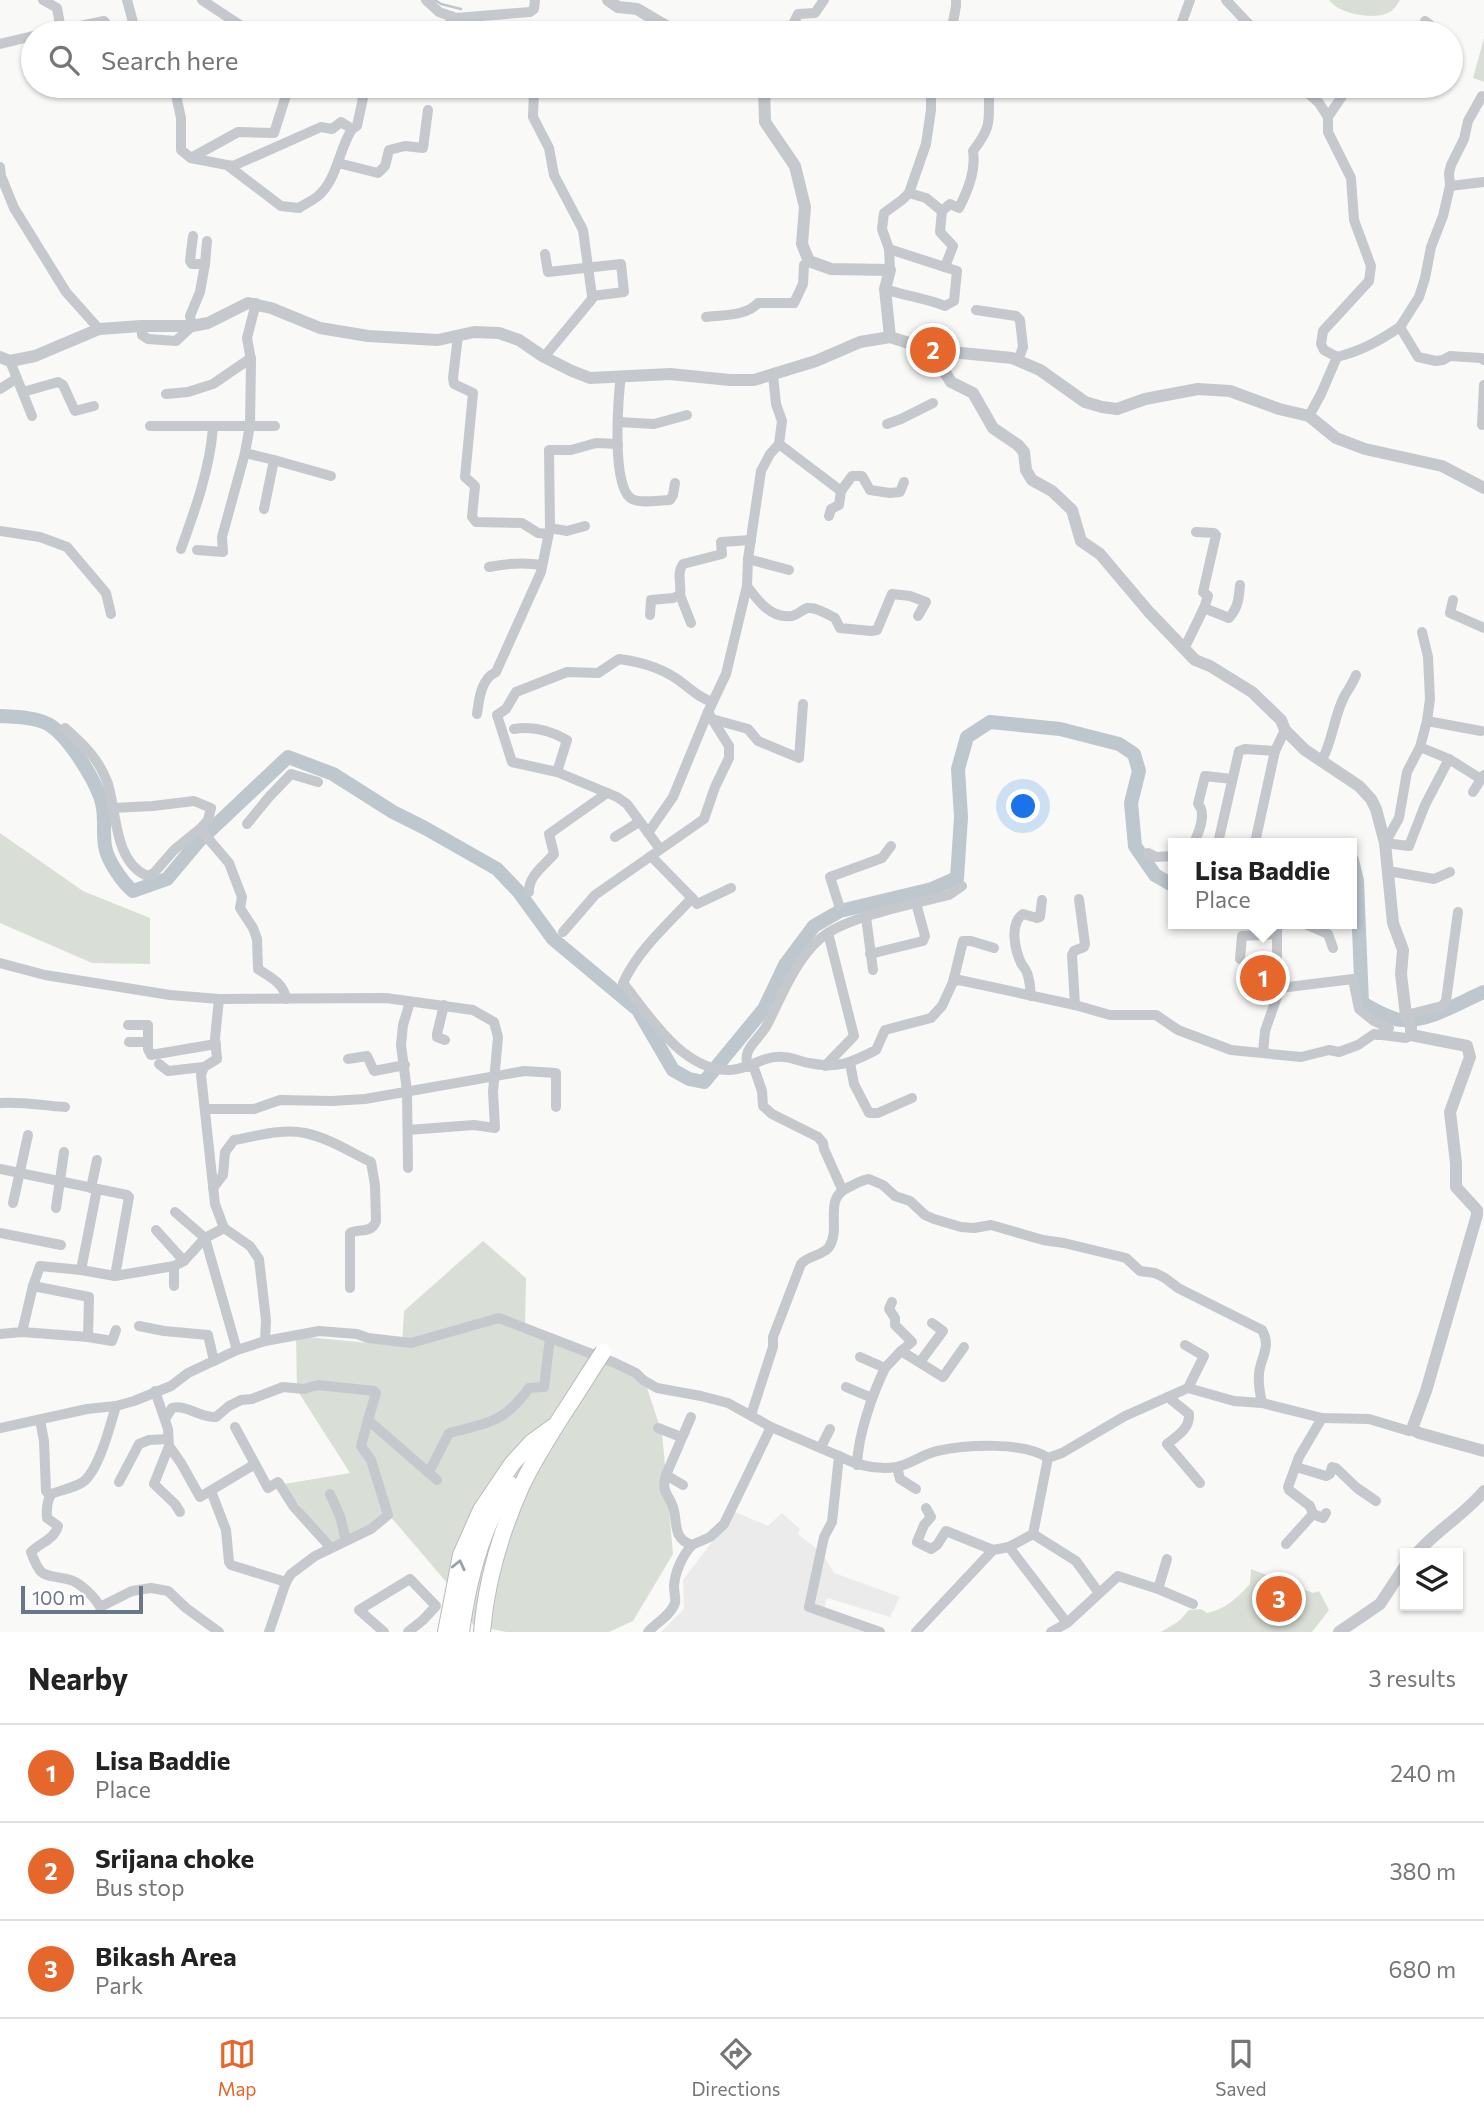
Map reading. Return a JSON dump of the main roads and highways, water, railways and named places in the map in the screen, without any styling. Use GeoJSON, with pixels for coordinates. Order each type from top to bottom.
{"type":"FeatureCollection","features":[{"type":"Feature","properties":{"kind":"highway"},"geometry":{"type":"LineString","coordinates":[[482,1632],[503,1531],[522,1485],[603,1352]]}},
{"type":"Feature","properties":{"kind":"highway"},"geometry":{"type":"LineString","coordinates":[[446,1632],[461,1555],[481,1510],[512,1464],[531,1443],[558,1424]]}},
{"type":"Feature","properties":{"kind":"highway"},"geometry":{"type":"LineString","coordinates":[[461,1632],[468,1586],[490,1520],[508,1486],[558,1424]]}},
{"type":"Feature","properties":{"kind":"waterway"},"geometry":{"type":"LineString","coordinates":[[435,0],[461,9]]}},
{"type":"Feature","properties":{"kind":"waterway"},"geometry":{"type":"LineString","coordinates":[[0,716],[48,724],[65,739],[96,787],[104,813],[105,846],[109,858],[133,891],[167,879],[198,842],[288,757],[333,774],[393,812],[497,869],[518,891],[553,939],[638,1010],[673,1070],[689,1079],[704,1082],[764,1009],[785,965],[814,926],[840,911],[932,889],[957,878],[961,817],[958,769],[967,737],[990,722],[1060,729],[1119,744],[1134,754],[1139,771],[1131,803],[1135,846],[1155,875],[1168,883]]}},
{"type":"Feature","properties":{"kind":"waterway"},"geometry":{"type":"LineString","coordinates":[[1357,881],[1362,1003],[1382,1014],[1404,1020],[1435,1014],[1484,992]]}},
{"type":"Feature","properties":{"kind":"place","name":"Srijana choke"},"geometry":{"type":"Point","coordinates":[933,350]}},
{"type":"Feature","properties":{"kind":"place","name":"Lisa Baddie"},"geometry":{"type":"Point","coordinates":[1263,978]}},
{"type":"Feature","properties":{"kind":"place","name":"Bikash Area"},"geometry":{"type":"Point","coordinates":[1279,1599]}}]}
